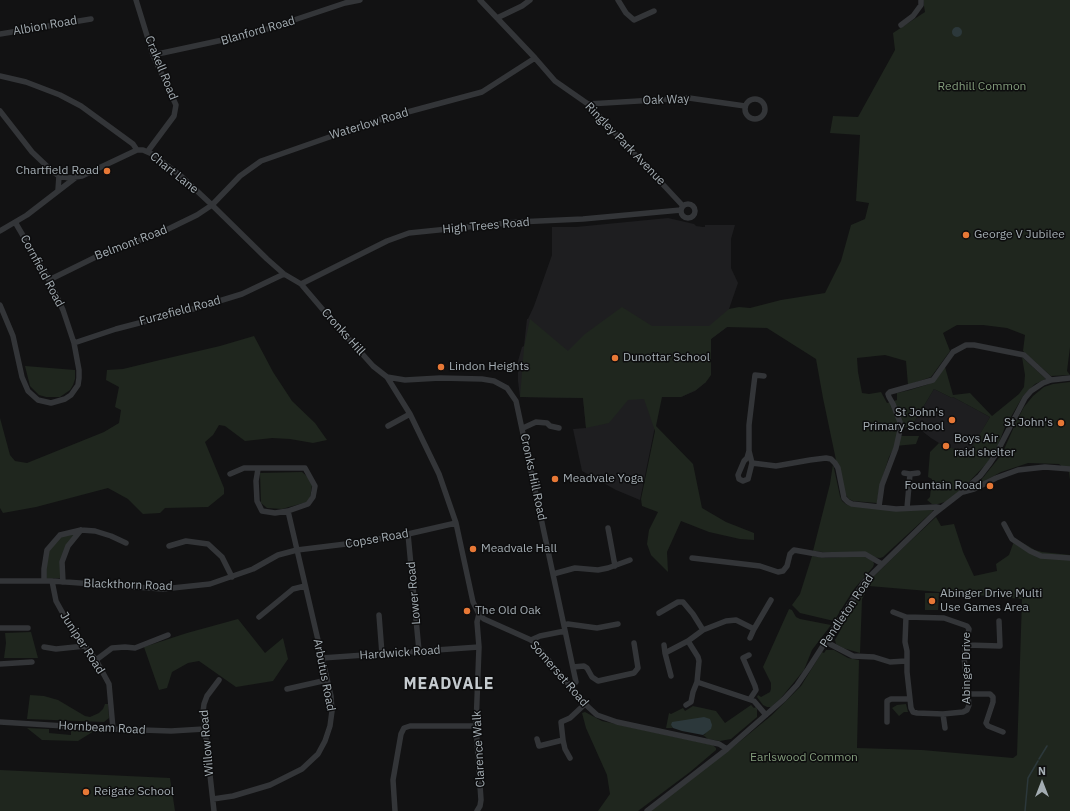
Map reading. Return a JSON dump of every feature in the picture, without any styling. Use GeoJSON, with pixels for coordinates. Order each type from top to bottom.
{"type":"FeatureCollection","features":[{"type":"Feature","properties":{"kind":"street","name":"Crakell Road"},"geometry":{"type":"LineString","coordinates":[[136,0],[153,55],[176,105],[174,116],[148,151]]}},
{"type":"Feature","properties":{"kind":"street","name":"Blanford Road"},"geometry":{"type":"LineString","coordinates":[[153,55],[255,33],[360,0]]}},
{"type":"Feature","properties":{"kind":"street","name":"Ringley Park Avenue"},"geometry":{"type":"LineString","coordinates":[[480,0],[555,81],[588,104],[682,208]]}},
{"type":"Feature","properties":{"kind":"street"},"geometry":{"type":"LineString","coordinates":[[497,18],[522,6],[530,0]]}},
{"type":"Feature","properties":{"kind":"street"},"geometry":{"type":"LineString","coordinates":[[618,0],[626,13],[634,20],[654,10]]}},
{"type":"Feature","properties":{"kind":"street"},"geometry":{"type":"LineString","coordinates":[[901,25],[913,16],[921,4],[921,0]]}},
{"type":"Feature","properties":{"kind":"street","name":"Albion Road"},"geometry":{"type":"LineString","coordinates":[[0,34],[91,19]]}},
{"type":"Feature","properties":{"kind":"street","name":"Waterlow Road"},"geometry":{"type":"LineString","coordinates":[[212,205],[240,176],[261,161],[378,120],[482,92],[535,58]]}},
{"type":"Feature","properties":{"kind":"street"},"geometry":{"type":"LineString","coordinates":[[0,76],[26,82],[60,95],[81,106],[134,144],[137,150]]}},
{"type":"Feature","properties":{"kind":"street","name":"Oak Way"},"geometry":{"type":"LineString","coordinates":[[588,104],[689,98],[745,106]]}},
{"type":"Feature","properties":{"kind":"street"},"geometry":{"type":"LineString","coordinates":[[1,113],[32,152],[59,176],[58,190]]}},
{"type":"Feature","properties":{"kind":"street","name":"Chart Lane"},"geometry":{"type":"LineString","coordinates":[[59,176],[75,178],[137,150],[148,151],[170,167],[284,274],[302,284]]}},
{"type":"Feature","properties":{"kind":"street"},"geometry":{"type":"LineString","coordinates":[[0,231],[35,209],[75,178]]}},
{"type":"Feature","properties":{"kind":"street","name":"Belmont Road"},"geometry":{"type":"LineString","coordinates":[[49,280],[108,251],[158,234],[181,224],[212,205]]}},
{"type":"Feature","properties":{"kind":"street","name":"High Trees Road"},"geometry":{"type":"LineString","coordinates":[[302,284],[387,241],[409,233],[517,222],[583,219],[682,208]]}},
{"type":"Feature","properties":{"kind":"street","name":"Cornfield Road"},"geometry":{"type":"LineString","coordinates":[[0,305],[13,336],[25,385],[32,396],[44,402],[51,403],[65,399],[75,390],[79,378],[74,343],[49,280],[15,222]]}},
{"type":"Feature","properties":{"kind":"street","name":"Furzefield Road"},"geometry":{"type":"LineString","coordinates":[[74,343],[116,329],[193,309],[242,294],[284,274]]}},
{"type":"Feature","properties":{"kind":"street","name":"Cronks Hill"},"geometry":{"type":"LineString","coordinates":[[302,284],[373,366],[387,377]]}},
{"type":"Feature","properties":{"kind":"street"},"geometry":{"type":"LineString","coordinates":[[879,506],[882,485],[896,448],[900,430],[900,422],[893,404],[888,397],[890,392],[933,380],[953,352],[966,345],[974,345],[1024,355],[1051,380]]}},
{"type":"Feature","properties":{"kind":"street"},"geometry":{"type":"LineString","coordinates":[[749,450],[747,458],[744,461],[738,475],[739,479],[743,481],[748,479],[752,463],[749,450],[749,425],[753,375],[764,376]]}},
{"type":"Feature","properties":{"kind":"street"},"geometry":{"type":"LineString","coordinates":[[387,377],[410,414],[439,474],[456,523],[473,602],[479,614]]}},
{"type":"Feature","properties":{"kind":"street","name":"Cronks Hill Road"},"geometry":{"type":"LineString","coordinates":[[387,377],[405,380],[440,378],[482,379],[494,381],[507,388],[516,401],[523,428],[576,682],[571,686]]}},
{"type":"Feature","properties":{"kind":"street","name":"Pendleton Road"},"geometry":{"type":"LineString","coordinates":[[647,811],[727,749],[784,699],[797,684],[826,642],[864,582],[941,508],[980,476],[990,463],[1025,398],[1031,391],[1043,383],[1051,380],[1070,378]]}},
{"type":"Feature","properties":{"kind":"street"},"geometry":{"type":"LineString","coordinates":[[388,426],[410,414]]}},
{"type":"Feature","properties":{"kind":"street"},"geometry":{"type":"LineString","coordinates":[[523,428],[536,422],[547,423],[550,426],[560,428]]}},
{"type":"Feature","properties":{"kind":"street"},"geometry":{"type":"LineString","coordinates":[[752,463],[776,466],[810,460],[826,458],[831,459],[838,468],[844,498],[852,504],[896,509],[941,508]]}},
{"type":"Feature","properties":{"kind":"street"},"geometry":{"type":"LineString","coordinates":[[962,492],[974,489],[1015,470],[1045,467],[1070,469]]}},
{"type":"Feature","properties":{"kind":"street"},"geometry":{"type":"LineString","coordinates":[[230,474],[244,468],[305,468],[315,486],[314,496],[308,504],[288,511],[275,513],[262,511],[257,501],[256,481],[258,469]]}},
{"type":"Feature","properties":{"kind":"street"},"geometry":{"type":"LineString","coordinates":[[904,473],[918,473]]}},
{"type":"Feature","properties":{"kind":"street"},"geometry":{"type":"LineString","coordinates":[[907,508],[910,474]]}},
{"type":"Feature","properties":{"kind":"street","name":"Arbutus Road"},"geometry":{"type":"LineString","coordinates":[[213,799],[233,796],[270,785],[296,773],[313,759],[326,741],[332,719],[332,704],[327,680],[288,511]]}},
{"type":"Feature","properties":{"kind":"street","name":"Copse Road"},"geometry":{"type":"LineString","coordinates":[[297,550],[345,545],[408,534],[456,523]]}},
{"type":"Feature","properties":{"kind":"street"},"geometry":{"type":"LineString","coordinates":[[1004,524],[1012,539],[1030,551],[1041,556],[1070,558]]}},
{"type":"Feature","properties":{"kind":"street"},"geometry":{"type":"LineString","coordinates":[[608,528],[615,566]]}},
{"type":"Feature","properties":{"kind":"street"},"geometry":{"type":"LineString","coordinates":[[63,582],[62,562],[68,546],[81,530]]}},
{"type":"Feature","properties":{"kind":"street"},"geometry":{"type":"LineString","coordinates":[[44,581],[47,550],[60,535],[81,530],[95,531],[126,543]]}},
{"type":"Feature","properties":{"kind":"street","name":"Lower Road"},"geometry":{"type":"LineString","coordinates":[[408,534],[419,651]]}},
{"type":"Feature","properties":{"kind":"street"},"geometry":{"type":"LineString","coordinates":[[169,546],[186,541],[208,544],[222,557],[232,577]]}},
{"type":"Feature","properties":{"kind":"street","name":"Blackthorn Road"},"geometry":{"type":"LineString","coordinates":[[0,581],[52,581],[163,588],[210,584],[253,569],[278,555],[297,550]]}},
{"type":"Feature","properties":{"kind":"street"},"geometry":{"type":"LineString","coordinates":[[692,558],[760,566],[778,572],[783,571],[787,566],[790,554],[794,550],[816,555],[865,554],[882,564]]}},
{"type":"Feature","properties":{"kind":"street"},"geometry":{"type":"LineString","coordinates":[[553,574],[575,568],[598,570],[615,566],[630,560]]}},
{"type":"Feature","properties":{"kind":"street","name":"Juniper Road"},"geometry":{"type":"LineString","coordinates":[[52,581],[56,601],[71,628],[96,660],[108,684],[113,729]]}},
{"type":"Feature","properties":{"kind":"street"},"geometry":{"type":"LineString","coordinates":[[259,617],[293,589],[305,586]]}},
{"type":"Feature","properties":{"kind":"street"},"geometry":{"type":"LineString","coordinates":[[750,638],[770,600]]}},
{"type":"Feature","properties":{"kind":"street"},"geometry":{"type":"LineString","coordinates":[[659,613],[678,602],[683,602],[703,630]]}},
{"type":"Feature","properties":{"kind":"street"},"geometry":{"type":"LineString","coordinates":[[893,612],[906,617]]}},
{"type":"Feature","properties":{"kind":"street"},"geometry":{"type":"LineString","coordinates":[[379,614],[382,654]]}},
{"type":"Feature","properties":{"kind":"street","name":"Somerset Road"},"geometry":{"type":"LineString","coordinates":[[479,614],[488,620],[531,640],[585,704],[597,715],[607,719],[718,744],[727,749]]}},
{"type":"Feature","properties":{"kind":"street","name":"Clarence Walk"},"geometry":{"type":"LineString","coordinates":[[477,811],[481,800],[476,726],[478,647],[477,622],[479,614]]}},
{"type":"Feature","properties":{"kind":"street","name":"Abinger Drive"},"geometry":{"type":"LineString","coordinates":[[906,617],[944,618],[967,626],[969,629],[964,657],[969,706],[967,710],[963,712],[943,714],[913,712],[911,708],[906,662],[906,617]]}},
{"type":"Feature","properties":{"kind":"street"},"geometry":{"type":"LineString","coordinates":[[665,653],[688,641],[703,630],[720,622],[731,620],[742,622],[754,629]]}},
{"type":"Feature","properties":{"kind":"street"},"geometry":{"type":"LineString","coordinates":[[966,645],[1000,646],[999,621]]}},
{"type":"Feature","properties":{"kind":"street"},"geometry":{"type":"LineString","coordinates":[[531,640],[565,628],[568,624],[597,628],[618,624]]}},
{"type":"Feature","properties":{"kind":"street"},"geometry":{"type":"LineString","coordinates":[[0,628],[28,628]]}},
{"type":"Feature","properties":{"kind":"street"},"geometry":{"type":"LineString","coordinates":[[96,660],[112,648],[135,648],[168,635]]}},
{"type":"Feature","properties":{"kind":"street"},"geometry":{"type":"LineString","coordinates":[[686,706],[691,702],[692,692],[697,682],[699,662],[698,657],[688,641]]}},
{"type":"Feature","properties":{"kind":"street"},"geometry":{"type":"LineString","coordinates":[[826,642],[853,656],[874,658],[890,662],[906,662]]}},
{"type":"Feature","properties":{"kind":"street"},"geometry":{"type":"LineString","coordinates":[[573,667],[584,666],[592,677],[598,681],[634,673],[638,668],[634,643]]}},
{"type":"Feature","properties":{"kind":"street"},"geometry":{"type":"LineString","coordinates":[[664,645],[671,676]]}},
{"type":"Feature","properties":{"kind":"street"},"geometry":{"type":"LineString","coordinates":[[44,647],[56,649],[85,646]]}},
{"type":"Feature","properties":{"kind":"street","name":"Hardwick Road"},"geometry":{"type":"LineString","coordinates":[[322,658],[478,647]]}},
{"type":"Feature","properties":{"kind":"street"},"geometry":{"type":"LineString","coordinates":[[743,658],[756,690],[750,699]]}},
{"type":"Feature","properties":{"kind":"street"},"geometry":{"type":"LineString","coordinates":[[0,664],[32,662]]}},
{"type":"Feature","properties":{"kind":"street","name":"Willow Road"},"geometry":{"type":"LineString","coordinates":[[214,811],[203,712],[207,696],[219,680]]}},
{"type":"Feature","properties":{"kind":"street"},"geometry":{"type":"LineString","coordinates":[[287,688],[327,680]]}},
{"type":"Feature","properties":{"kind":"street"},"geometry":{"type":"LineString","coordinates":[[697,682],[750,699],[758,704],[766,715]]}},
{"type":"Feature","properties":{"kind":"street"},"geometry":{"type":"LineString","coordinates":[[968,694],[985,693],[990,694],[993,697],[993,702],[986,723],[988,726],[1003,732]]}},
{"type":"Feature","properties":{"kind":"street"},"geometry":{"type":"LineString","coordinates":[[887,722],[887,701],[891,699],[910,699]]}},
{"type":"Feature","properties":{"kind":"street"},"geometry":{"type":"LineString","coordinates":[[570,758],[565,749],[561,722],[570,718],[585,704]]}},
{"type":"Feature","properties":{"kind":"street"},"geometry":{"type":"LineString","coordinates":[[943,714],[945,728]]}},
{"type":"Feature","properties":{"kind":"street","name":"Hornbeam Road"},"geometry":{"type":"LineString","coordinates":[[0,722],[171,731],[204,729]]}},
{"type":"Feature","properties":{"kind":"street"},"geometry":{"type":"LineString","coordinates":[[395,811],[393,780],[401,734],[404,728],[410,726],[476,726]]}},
{"type":"Feature","properties":{"kind":"street"},"geometry":{"type":"LineString","coordinates":[[537,740],[539,746],[563,740]]}},
{"type":"Feature","properties":{"kind":"shaded area"},"geometry":{"type":"Polygon","coordinates":[[[955,27],[959,27],[961,28],[961,36],[955,37],[952,34],[952,30],[955,27]]]}},
{"type":"Feature","properties":{"kind":"shaded area","name":"Dunottar School"},"geometry":{"type":"Polygon","coordinates":[[[668,218],[703,227],[705,227],[705,225],[735,225],[731,239],[731,268],[738,283],[729,309],[727,327],[711,339],[706,382],[695,391],[681,397],[661,397],[640,500],[616,490],[582,471],[573,429],[586,428],[583,398],[520,397],[518,361],[522,347],[524,346],[527,319],[534,306],[552,255],[552,227],[576,227],[668,218]]]}},
{"type":"Feature","properties":{"kind":"shaded area","name":"St John's Primary School"},"geometry":{"type":"Polygon","coordinates":[[[934,389],[952,398],[953,397],[990,417],[968,455],[939,443],[913,424],[934,389]]]}},
{"type":"Feature","properties":{"kind":"shaded area"},"geometry":{"type":"Polygon","coordinates":[[[704,717],[710,719],[712,725],[711,729],[703,735],[682,731],[673,728],[671,725],[672,722],[704,717]]]}},
{"type":"Feature","properties":{"kind":"green space","name":"Redhill Common"},"geometry":{"type":"Polygon","coordinates":[[[923,0],[1070,0],[1070,347],[1067,371],[1070,375],[1051,376],[1023,351],[1025,335],[1007,328],[983,325],[957,325],[943,333],[950,351],[931,377],[908,385],[906,361],[885,355],[857,358],[862,393],[869,394],[881,392],[887,403],[897,400],[897,393],[929,384],[945,367],[953,395],[970,393],[992,416],[1019,394],[1024,387],[1025,375],[1022,357],[1046,379],[1035,384],[1023,396],[1005,427],[998,445],[988,462],[948,501],[938,504],[932,504],[927,500],[930,497],[932,479],[928,477],[930,452],[939,443],[968,454],[990,417],[953,397],[952,398],[934,389],[913,424],[910,427],[900,428],[899,436],[919,436],[916,444],[895,446],[889,457],[880,485],[877,503],[853,501],[845,494],[836,460],[816,359],[767,328],[727,327],[711,339],[711,375],[706,382],[696,390],[681,397],[662,397],[656,426],[693,464],[702,508],[726,522],[754,533],[754,540],[740,539],[709,532],[681,521],[667,552],[668,572],[651,555],[647,544],[649,530],[658,512],[642,506],[641,499],[655,431],[644,399],[628,400],[609,423],[586,428],[583,398],[520,397],[524,347],[530,319],[568,351],[585,334],[622,307],[652,326],[709,326],[729,309],[739,307],[750,308],[781,300],[825,293],[841,261],[851,225],[865,219],[869,203],[856,201],[860,135],[830,133],[833,116],[858,117],[895,50],[893,33],[925,12],[923,0]]]}},
{"type":"Feature","properties":{"kind":"green space"},"geometry":{"type":"Polygon","coordinates":[[[254,336],[273,372],[292,401],[315,423],[327,440],[313,443],[272,438],[245,441],[225,426],[219,425],[213,435],[205,442],[224,488],[224,494],[208,507],[165,508],[160,513],[143,514],[128,499],[108,488],[36,507],[3,513],[0,508],[0,418],[10,455],[15,461],[27,463],[104,432],[119,423],[121,410],[115,407],[119,387],[106,380],[107,370],[123,369],[220,346],[254,336]]]}},
{"type":"Feature","properties":{"kind":"green space"},"geometry":{"type":"Polygon","coordinates":[[[25,366],[75,370],[75,379],[70,390],[60,397],[46,397],[39,395],[30,386],[25,366]]]}},
{"type":"Feature","properties":{"kind":"green space"},"geometry":{"type":"Polygon","coordinates":[[[1070,382],[1070,480],[1069,472],[1059,464],[1028,463],[1001,472],[977,485],[1002,454],[1017,420],[1024,407],[1033,396],[1044,387],[1053,384],[1070,382]]]}},
{"type":"Feature","properties":{"kind":"green space"},"geometry":{"type":"Polygon","coordinates":[[[833,464],[840,496],[842,501],[847,505],[932,509],[933,511],[883,557],[880,558],[813,551],[830,484],[833,464]]]}},
{"type":"Feature","properties":{"kind":"green space"},"geometry":{"type":"Polygon","coordinates":[[[302,472],[309,478],[312,485],[310,498],[307,502],[282,509],[267,508],[261,503],[260,473],[302,472]]]}},
{"type":"Feature","properties":{"kind":"green space","name":"Earlswood Common"},"geometry":{"type":"Polygon","coordinates":[[[936,517],[941,526],[954,524],[963,552],[974,576],[997,571],[996,564],[1009,555],[1016,539],[1035,550],[1070,555],[1070,811],[650,811],[772,715],[801,686],[822,652],[824,653],[826,650],[834,650],[848,658],[859,660],[857,748],[922,750],[1013,758],[1017,755],[1022,599],[869,586],[862,599],[860,653],[843,648],[836,644],[835,640],[840,631],[841,625],[866,584],[936,517]]]}},
{"type":"Feature","properties":{"kind":"green space"},"geometry":{"type":"Polygon","coordinates":[[[78,532],[67,545],[62,578],[46,579],[45,569],[48,551],[61,537],[78,532]]]}},
{"type":"Feature","properties":{"kind":"green space"},"geometry":{"type":"Polygon","coordinates":[[[812,556],[826,558],[859,556],[873,561],[873,567],[854,589],[834,621],[800,613],[792,605],[800,594],[812,556]]]}},
{"type":"Feature","properties":{"kind":"green space","name":"Abinger Drive Multi Use Games Area"},"geometry":{"type":"Polygon","coordinates":[[[925,593],[939,593],[938,610],[925,610],[925,593]]]}},
{"type":"Feature","properties":{"kind":"green space"},"geometry":{"type":"Polygon","coordinates":[[[789,609],[792,610],[796,617],[800,619],[831,625],[812,650],[804,670],[781,698],[771,707],[767,707],[763,705],[757,697],[758,695],[761,697],[770,692],[771,689],[771,683],[763,667],[789,609]]]}},
{"type":"Feature","properties":{"kind":"green space"},"geometry":{"type":"Polygon","coordinates":[[[238,619],[265,653],[283,638],[288,659],[273,681],[236,687],[199,661],[188,663],[172,672],[167,688],[159,690],[144,647],[238,619]]]}},
{"type":"Feature","properties":{"kind":"green space"},"geometry":{"type":"Polygon","coordinates":[[[31,632],[38,658],[4,658],[6,643],[5,633],[31,632]]]}},
{"type":"Feature","properties":{"kind":"green space"},"geometry":{"type":"Polygon","coordinates":[[[30,695],[44,696],[58,700],[85,716],[90,717],[99,713],[105,704],[108,704],[109,718],[104,722],[27,719],[30,695]]]}},
{"type":"Feature","properties":{"kind":"green space"},"geometry":{"type":"Polygon","coordinates":[[[906,704],[908,712],[904,712],[899,716],[892,708],[897,705],[906,704]]]}},
{"type":"Feature","properties":{"kind":"green space"},"geometry":{"type":"Polygon","coordinates":[[[751,705],[757,709],[757,717],[731,739],[720,741],[708,739],[703,735],[706,734],[671,725],[673,728],[666,728],[669,713],[671,714],[683,708],[685,711],[693,706],[716,711],[725,723],[751,705]]]}},
{"type":"Feature","properties":{"kind":"green space"},"geometry":{"type":"Polygon","coordinates":[[[585,712],[602,721],[713,745],[716,750],[690,772],[638,811],[598,811],[610,794],[607,775],[586,728],[582,713],[585,712]]]}},
{"type":"Feature","properties":{"kind":"green space"},"geometry":{"type":"Polygon","coordinates":[[[27,728],[49,729],[49,733],[71,735],[71,731],[94,731],[78,741],[42,740],[27,728]]]}},
{"type":"Feature","properties":{"kind":"green space","name":"Reigate School"},"geometry":{"type":"Polygon","coordinates":[[[0,770],[170,778],[175,811],[0,811],[0,770]]]}},
{"type":"Feature","properties":{"kind":"waterway"},"geometry":{"type":"LineString","coordinates":[[1039,759],[1047,746]]}},
{"type":"Feature","properties":{"kind":"waterway"},"geometry":{"type":"LineString","coordinates":[[1025,811],[1028,778],[1038,761]]}},
{"type":"Feature","properties":{"kind":"place","name":"Chartfield Road"},"geometry":{"type":"Point","coordinates":[107,171]}},
{"type":"Feature","properties":{"kind":"place","name":"George V Jubilee"},"geometry":{"type":"Point","coordinates":[966,235]}},
{"type":"Feature","properties":{"kind":"place","name":"Dunottar School"},"geometry":{"type":"Point","coordinates":[615,358]}},
{"type":"Feature","properties":{"kind":"place","name":"Lindon Heights"},"geometry":{"type":"Point","coordinates":[441,367]}},
{"type":"Feature","properties":{"kind":"place","name":"St John's Primary School"},"geometry":{"type":"Point","coordinates":[952,420]}},
{"type":"Feature","properties":{"kind":"place","name":"St John's"},"geometry":{"type":"Point","coordinates":[1061,423]}},
{"type":"Feature","properties":{"kind":"place","name":"Boys Air raid shelter"},"geometry":{"type":"Point","coordinates":[946,446]}},
{"type":"Feature","properties":{"kind":"place","name":"Meadvale Yoga"},"geometry":{"type":"Point","coordinates":[555,479]}},
{"type":"Feature","properties":{"kind":"place","name":"Fountain Road"},"geometry":{"type":"Point","coordinates":[990,486]}},
{"type":"Feature","properties":{"kind":"place","name":"Meadvale Hall"},"geometry":{"type":"Point","coordinates":[473,549]}},
{"type":"Feature","properties":{"kind":"place","name":"Abinger Drive Multi Use Games Area"},"geometry":{"type":"Point","coordinates":[932,601]}},
{"type":"Feature","properties":{"kind":"place","name":"The Old Oak"},"geometry":{"type":"Point","coordinates":[467,611]}},
{"type":"Feature","properties":{"kind":"place","name":"Reigate School"},"geometry":{"type":"Point","coordinates":[86,792]}},
{"type":"Feature","properties":{"kind":"district","name":"MEADVALE"},"geometry":{"type":"Point","coordinates":[449,684]}}]}
